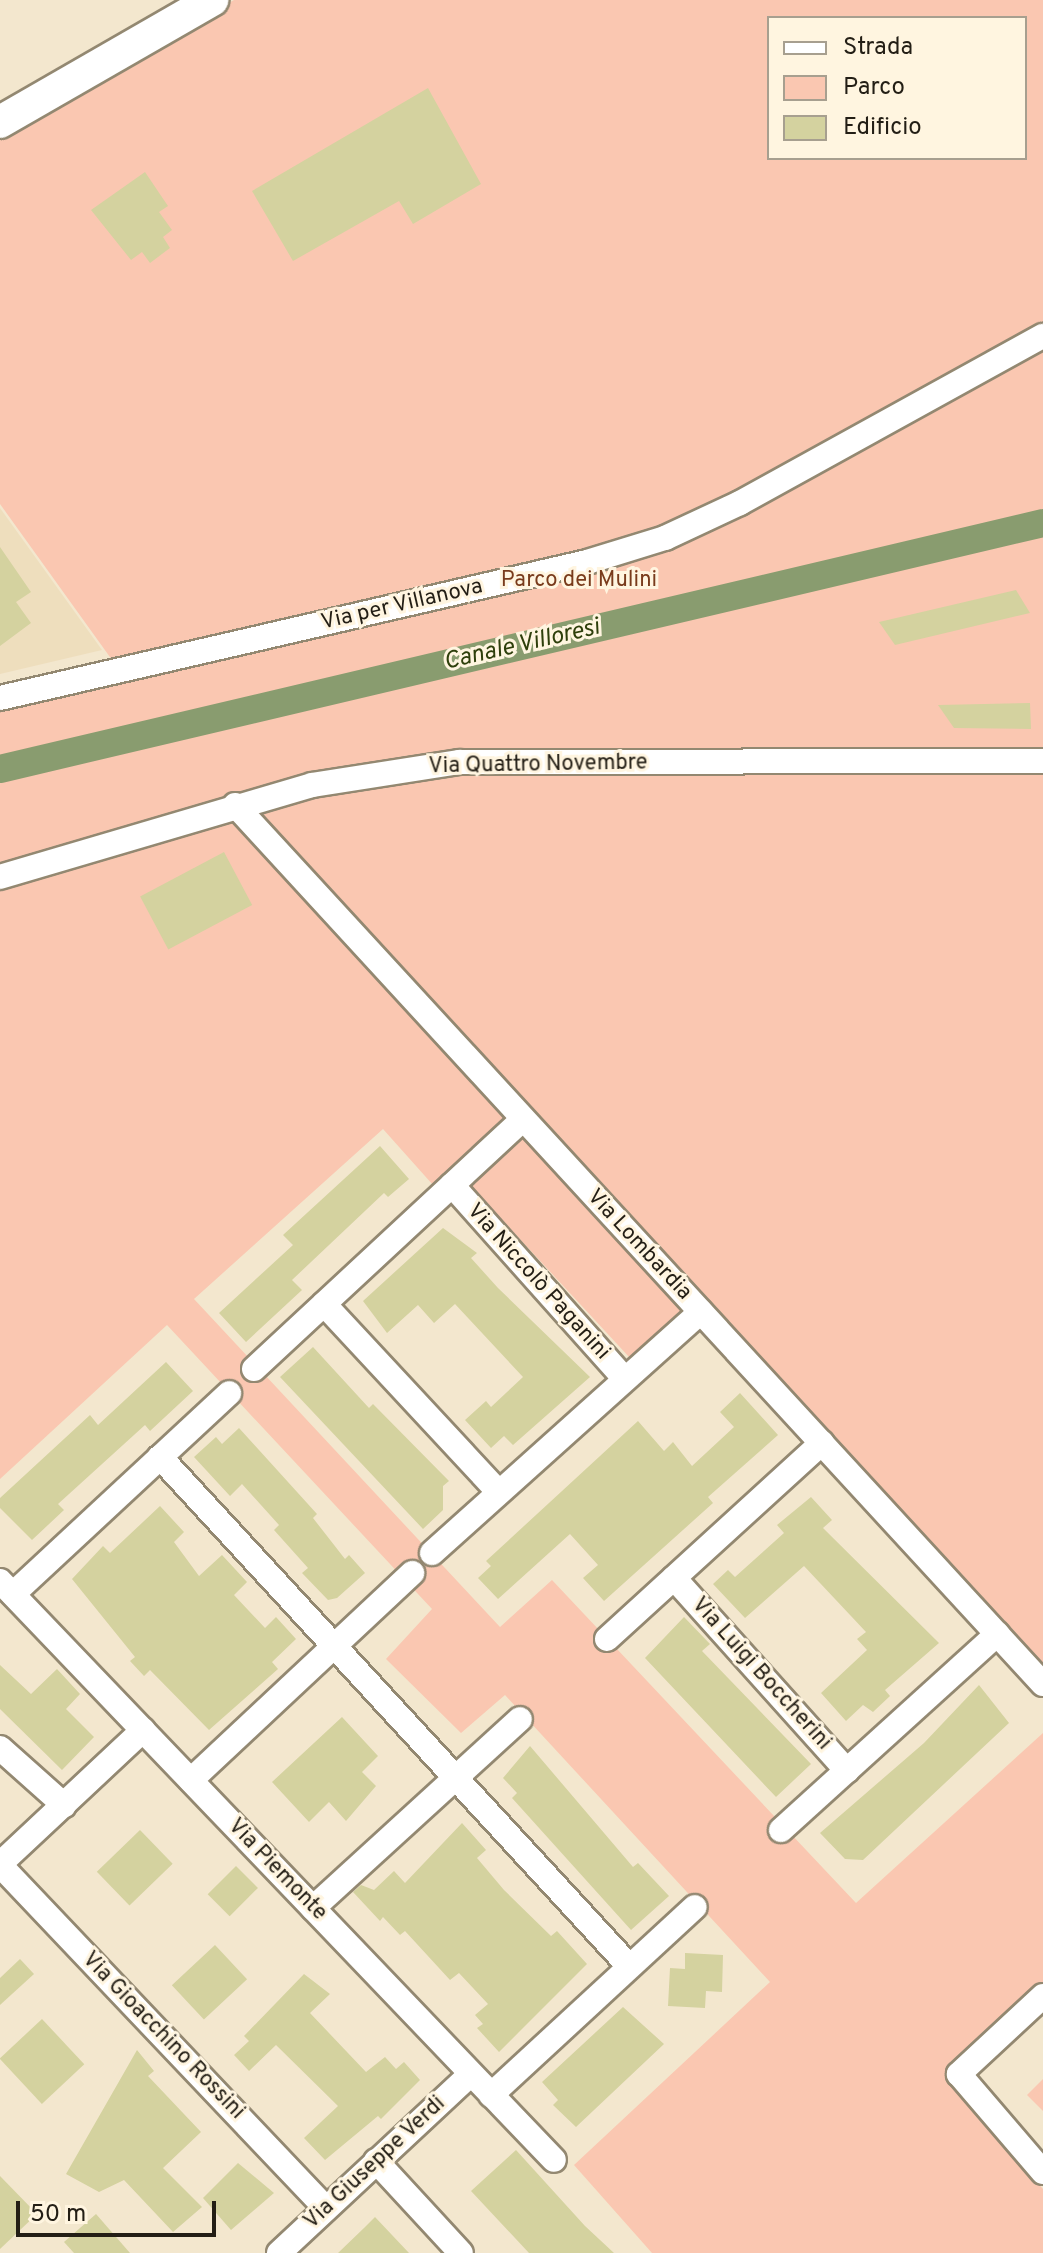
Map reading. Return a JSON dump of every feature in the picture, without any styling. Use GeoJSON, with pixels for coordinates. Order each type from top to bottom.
{"type":"FeatureCollection","features":[{"type":"Feature","properties":{"kind":"street"},"geometry":{"type":"LineString","coordinates":[[0,122],[212,0]]}},
{"type":"Feature","properties":{"kind":"street","name":"Via per Villanova"},"geometry":{"type":"LineString","coordinates":[[0,698],[572,565],[665,538],[740,503],[1043,336]]}},
{"type":"Feature","properties":{"kind":"street","name":"Via Quattro Novembre"},"geometry":{"type":"LineString","coordinates":[[0,877],[235,805],[384,771],[459,762],[1043,761]]}},
{"type":"Feature","properties":{"kind":"street","name":"Via Lombardia"},"geometry":{"type":"LineString","coordinates":[[235,805],[1043,1684]]}},
{"type":"Feature","properties":{"kind":"street","name":"Via Niccolò Paganini"},"geometry":{"type":"LineString","coordinates":[[254,1369],[523,1119]]}},
{"type":"Feature","properties":{"kind":"street","name":"Via Niccolò Paganini"},"geometry":{"type":"LineString","coordinates":[[452,1185],[625,1379]]}},
{"type":"Feature","properties":{"kind":"street"},"geometry":{"type":"LineString","coordinates":[[324,1304],[498,1491]]}},
{"type":"Feature","properties":{"kind":"street","name":"Via Niccolò Paganini"},"geometry":{"type":"LineString","coordinates":[[432,1553],[701,1312]]}},
{"type":"Feature","properties":{"kind":"street"},"geometry":{"type":"LineString","coordinates":[[6,1587],[160,1457],[229,1393]]}},
{"type":"Feature","properties":{"kind":"street","name":"Via Luigi Boccherini"},"geometry":{"type":"LineString","coordinates":[[607,1639],[822,1443]]}},
{"type":"Feature","properties":{"kind":"street"},"geometry":{"type":"LineString","coordinates":[[160,1457],[629,1966]]}},
{"type":"Feature","properties":{"kind":"street"},"geometry":{"type":"LineString","coordinates":[[191,1780],[412,1573]]}},
{"type":"Feature","properties":{"kind":"street","name":"Via Luigi Boccherini"},"geometry":{"type":"LineString","coordinates":[[674,1578],[847,1771]]}},
{"type":"Feature","properties":{"kind":"street","name":"Via Piemonte"},"geometry":{"type":"LineString","coordinates":[[6,1587],[554,2160]]}},
{"type":"Feature","properties":{"kind":"street","name":"Via Luigi Boccherini"},"geometry":{"type":"LineString","coordinates":[[781,1830],[997,1634]]}},
{"type":"Feature","properties":{"kind":"street"},"geometry":{"type":"LineString","coordinates":[[313,1908],[520,1719]]}},
{"type":"Feature","properties":{"kind":"street"},"geometry":{"type":"LineString","coordinates":[[0,1865],[143,1730]]}},
{"type":"Feature","properties":{"kind":"street"},"geometry":{"type":"LineString","coordinates":[[0,1748],[64,1805]]}},
{"type":"Feature","properties":{"kind":"street","name":"Via Gioacchino Rossini"},"geometry":{"type":"LineString","coordinates":[[0,1865],[326,2208]]}},
{"type":"Feature","properties":{"kind":"street"},"geometry":{"type":"LineString","coordinates":[[491,2095],[695,1907]]}},
{"type":"Feature","properties":{"kind":"street"},"geometry":{"type":"LineString","coordinates":[[1043,1996],[959,2074],[1043,2172]]}},
{"type":"Feature","properties":{"kind":"street","name":"Via Giuseppe Verdi"},"geometry":{"type":"LineString","coordinates":[[279,2253],[471,2074]]}},
{"type":"Feature","properties":{"kind":"street"},"geometry":{"type":"LineString","coordinates":[[376,2161],[461,2253]]}},
{"type":"Feature","properties":{"kind":"shaded area"},"geometry":{"type":"Polygon","coordinates":[[[0,508],[102,650],[0,674],[0,508]]]}},
{"type":"Feature","properties":{"kind":"green space","name":"Parco dei Mulini"},"geometry":{"type":"Polygon","coordinates":[[[234,0],[1043,0],[1043,1663],[704,1294],[630,1358],[455,1169],[433,1185],[383,1129],[194,1299],[500,1627],[552,1580],[856,1903],[1043,1733],[1043,1988],[947,2077],[1043,2189],[1043,2253],[652,2253],[574,2165],[770,1982],[505,1695],[461,1733],[386,1659],[432,1609],[167,1325],[0,1479],[0,709],[125,678],[0,504],[0,138],[234,0]]]}},
{"type":"Feature","properties":{"kind":"green space"},"geometry":{"type":"Polygon","coordinates":[[[1043,2079],[1043,2111],[1027,2095],[1043,2079]]]}},
{"type":"Feature","properties":{"kind":"building"},"geometry":{"type":"Polygon","coordinates":[[[428,88],[481,184],[413,224],[399,201],[293,261],[252,191],[428,88]]]}},
{"type":"Feature","properties":{"kind":"building"},"geometry":{"type":"Polygon","coordinates":[[[145,172],[168,206],[159,212],[172,230],[163,237],[170,248],[150,263],[142,252],[131,260],[91,210],[145,172]]]}},
{"type":"Feature","properties":{"kind":"building"},"geometry":{"type":"Polygon","coordinates":[[[0,547],[31,592],[16,602],[31,623],[0,646],[0,547]]]}},
{"type":"Feature","properties":{"kind":"building"},"geometry":{"type":"Polygon","coordinates":[[[1016,590],[1030,613],[895,645],[879,622],[1016,590]]]}},
{"type":"Feature","properties":{"kind":"building"},"geometry":{"type":"Polygon","coordinates":[[[1030,703],[1031,729],[954,728],[938,705],[1030,703]]]}},
{"type":"Feature","properties":{"kind":"building"},"geometry":{"type":"Polygon","coordinates":[[[224,852],[252,905],[168,950],[140,897],[224,852]]]}},
{"type":"Feature","properties":{"kind":"building"},"geometry":{"type":"Polygon","coordinates":[[[380,1146],[409,1179],[388,1197],[384,1193],[292,1280],[302,1290],[246,1342],[219,1313],[293,1245],[283,1235],[380,1146]]]}},
{"type":"Feature","properties":{"kind":"building"},"geometry":{"type":"Polygon","coordinates":[[[443,1228],[477,1253],[471,1258],[498,1288],[590,1377],[513,1445],[504,1436],[491,1448],[465,1420],[486,1401],[491,1407],[523,1377],[455,1304],[434,1323],[418,1305],[387,1333],[363,1301],[443,1228]]]}},
{"type":"Feature","properties":{"kind":"building"},"geometry":{"type":"Polygon","coordinates":[[[313,1347],[369,1408],[373,1404],[449,1481],[443,1486],[443,1510],[423,1529],[280,1377],[313,1347]]]}},
{"type":"Feature","properties":{"kind":"building"},"geometry":{"type":"Polygon","coordinates":[[[166,1362],[193,1391],[150,1431],[145,1425],[58,1504],[64,1510],[32,1540],[0,1508],[0,1498],[90,1415],[98,1425],[166,1362]]]}},
{"type":"Feature","properties":{"kind":"building"},"geometry":{"type":"Polygon","coordinates":[[[740,1393],[778,1435],[708,1497],[713,1503],[604,1601],[583,1578],[598,1565],[570,1534],[498,1599],[478,1578],[491,1566],[486,1561],[638,1421],[664,1451],[673,1442],[692,1466],[734,1427],[720,1412],[740,1393]]]}},
{"type":"Feature","properties":{"kind":"building"},"geometry":{"type":"Polygon","coordinates":[[[239,1428],[317,1514],[313,1518],[345,1559],[349,1555],[365,1573],[337,1598],[328,1600],[302,1573],[308,1568],[274,1530],[279,1525],[242,1484],[230,1496],[194,1457],[216,1437],[222,1444],[239,1428]]]}},
{"type":"Feature","properties":{"kind":"building"},"geometry":{"type":"Polygon","coordinates":[[[811,1497],[832,1520],[823,1528],[939,1643],[885,1690],[890,1696],[873,1712],[863,1705],[846,1721],[821,1693],[867,1650],[857,1639],[866,1632],[804,1566],[745,1618],[713,1584],[728,1570],[735,1577],[784,1533],[777,1525],[811,1497]]]}},
{"type":"Feature","properties":{"kind":"building"},"geometry":{"type":"Polygon","coordinates":[[[160,1506],[184,1532],[174,1542],[199,1576],[222,1555],[247,1582],[234,1595],[265,1628],[276,1617],[296,1639],[272,1662],[278,1669],[209,1730],[150,1670],[144,1676],[130,1661],[135,1657],[72,1579],[103,1546],[110,1553],[160,1506]]]}},
{"type":"Feature","properties":{"kind":"building"},"geometry":{"type":"Polygon","coordinates":[[[684,1617],[710,1644],[702,1651],[811,1764],[776,1797],[645,1658],[684,1617]]]}},
{"type":"Feature","properties":{"kind":"building"},"geometry":{"type":"Polygon","coordinates":[[[0,1665],[31,1694],[57,1669],[80,1694],[66,1709],[94,1737],[62,1770],[0,1709],[0,1665]]]}},
{"type":"Feature","properties":{"kind":"building"},"geometry":{"type":"Polygon","coordinates":[[[979,1685],[1009,1723],[863,1860],[845,1859],[820,1833],[924,1743],[979,1685]]]}},
{"type":"Feature","properties":{"kind":"building"},"geometry":{"type":"Polygon","coordinates":[[[342,1717],[378,1756],[362,1772],[376,1786],[346,1821],[329,1802],[309,1822],[272,1782],[342,1717]]]}},
{"type":"Feature","properties":{"kind":"building"},"geometry":{"type":"Polygon","coordinates":[[[530,1746],[633,1867],[638,1863],[669,1896],[631,1930],[512,1798],[517,1793],[503,1778],[530,1746]]]}},
{"type":"Feature","properties":{"kind":"building"},"geometry":{"type":"Polygon","coordinates":[[[462,1823],[486,1850],[477,1858],[504,1890],[551,1936],[557,1931],[587,1964],[499,2052],[477,2028],[483,2024],[475,2015],[488,2004],[459,1973],[450,1980],[405,1931],[400,1935],[383,1917],[380,1921],[353,1892],[361,1885],[374,1890],[394,1871],[405,1883],[462,1823]]]}},
{"type":"Feature","properties":{"kind":"building"},"geometry":{"type":"Polygon","coordinates":[[[140,1830],[173,1864],[129,1905],[97,1872],[140,1830]]]}},
{"type":"Feature","properties":{"kind":"building"},"geometry":{"type":"Polygon","coordinates":[[[236,1866],[258,1888],[230,1916],[208,1894],[236,1866]]]}},
{"type":"Feature","properties":{"kind":"building"},"geometry":{"type":"Polygon","coordinates":[[[215,1945],[247,1979],[204,2020],[172,1985],[215,1945]]]}},
{"type":"Feature","properties":{"kind":"building"},"geometry":{"type":"Polygon","coordinates":[[[685,1953],[723,1955],[722,1992],[706,1991],[705,2008],[668,2006],[670,1968],[685,1969],[685,1953]]]}},
{"type":"Feature","properties":{"kind":"building"},"geometry":{"type":"Polygon","coordinates":[[[20,1959],[34,1974],[0,2005],[0,1978],[20,1959]]]}},
{"type":"Feature","properties":{"kind":"building"},"geometry":{"type":"Polygon","coordinates":[[[304,1974],[330,1994],[310,2013],[366,2072],[385,2057],[396,2069],[404,2062],[420,2080],[381,2119],[378,2116],[325,2160],[304,2138],[338,2106],[276,2045],[249,2071],[234,2055],[249,2041],[244,2036],[304,1974]]]}},
{"type":"Feature","properties":{"kind":"building"},"geometry":{"type":"Polygon","coordinates":[[[623,2007],[664,2044],[576,2127],[553,2105],[558,2100],[542,2082],[623,2007]]]}},
{"type":"Feature","properties":{"kind":"building"},"geometry":{"type":"Polygon","coordinates":[[[42,2019],[84,2064],[42,2104],[0,2058],[42,2019]]]}},
{"type":"Feature","properties":{"kind":"building"},"geometry":{"type":"Polygon","coordinates":[[[137,2050],[154,2071],[148,2076],[201,2132],[163,2168],[202,2207],[173,2232],[124,2180],[99,2192],[66,2174],[137,2050]]]}},
{"type":"Feature","properties":{"kind":"building"},"geometry":{"type":"Polygon","coordinates":[[[516,2150],[614,2253],[529,2253],[471,2191],[516,2150]]]}},
{"type":"Feature","properties":{"kind":"building"},"geometry":{"type":"Polygon","coordinates":[[[238,2163],[274,2193],[231,2230],[203,2198],[238,2163]]]}},
{"type":"Feature","properties":{"kind":"building"},"geometry":{"type":"Polygon","coordinates":[[[0,2176],[37,2214],[0,2249],[0,2176]]]}},
{"type":"Feature","properties":{"kind":"building"},"geometry":{"type":"Polygon","coordinates":[[[96,2214],[130,2253],[74,2253],[64,2242],[96,2214]]]}},
{"type":"Feature","properties":{"kind":"building"},"geometry":{"type":"Polygon","coordinates":[[[375,2217],[409,2253],[338,2253],[364,2228],[375,2217]]]}},
{"type":"Feature","properties":{"kind":"waterway","name":"Canale Villoresi"},"geometry":{"type":"LineString","coordinates":[[0,769],[1043,523]]}}]}
